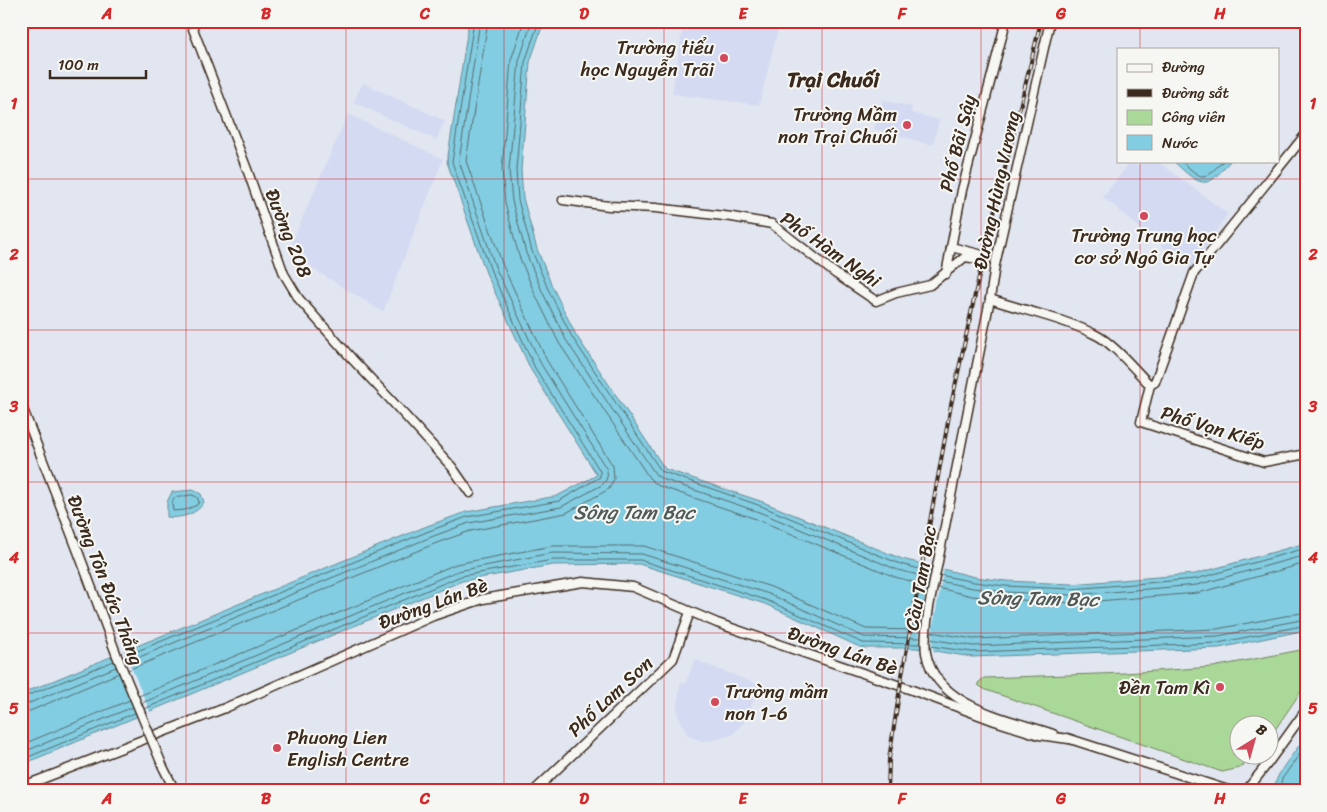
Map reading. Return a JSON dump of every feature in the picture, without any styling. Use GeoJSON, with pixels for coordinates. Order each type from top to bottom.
{"type":"FeatureCollection","features":[{"type":"Feature","properties":{"kind":"main road","name":"Đường 208"},"geometry":{"type":"LineString","coordinates":[[190,21],[248,172],[284,274],[299,300],[452,467],[470,493]]}},
{"type":"Feature","properties":{"kind":"main road","name":"Phố Bãi Sậy"},"geometry":{"type":"LineString","coordinates":[[946,274],[962,190],[1006,21]]}},
{"type":"Feature","properties":{"kind":"main road","name":"Đường Hùng Vương"},"geometry":{"type":"LineString","coordinates":[[976,366],[990,299],[992,261],[1050,21]]}},
{"type":"Feature","properties":{"kind":"main road"},"geometry":{"type":"LineString","coordinates":[[990,299],[1040,314],[1098,335],[1114,348],[1150,385],[1155,382],[1194,274],[1306,134]]}},
{"type":"Feature","properties":{"kind":"main road","name":"Phố Hàm Nghi"},"geometry":{"type":"LineString","coordinates":[[563,200],[609,206],[664,209],[772,224],[836,274],[876,301],[896,293],[930,284],[946,274],[965,256],[979,257],[951,246]]}},
{"type":"Feature","properties":{"kind":"main road","name":"Cầu Tam Bạc"},"geometry":{"type":"LineString","coordinates":[[976,366],[929,607],[925,639],[926,654],[932,670],[940,681],[960,700],[978,710],[1069,739]]}},
{"type":"Feature","properties":{"kind":"main road","name":"Phố Vạn Kiếp"},"geometry":{"type":"LineString","coordinates":[[1150,385],[1141,422],[1264,462],[1306,454]]}},
{"type":"Feature","properties":{"kind":"main road","name":"Đường Tôn Đức Thắng"},"geometry":{"type":"LineString","coordinates":[[21,404],[117,656],[163,767],[175,791]]}},
{"type":"Feature","properties":{"kind":"main road","name":"Đường Lán Bè"},"geometry":{"type":"LineString","coordinates":[[21,787],[225,708],[434,616],[484,598],[583,582],[633,587],[690,612],[784,647],[924,694],[995,721],[1038,735],[1069,739]]}},
{"type":"Feature","properties":{"kind":"main road","name":"Phố Lam Sơn"},"geometry":{"type":"LineString","coordinates":[[534,791],[674,659],[690,612]]}},
{"type":"Feature","properties":{"kind":"main road"},"geometry":{"type":"LineString","coordinates":[[1246,791],[1306,710]]}},
{"type":"Feature","properties":{"kind":"main road"},"geometry":{"type":"LineString","coordinates":[[1069,739],[1231,791]]}},
{"type":"Feature","properties":{"kind":"shaded area","name":"Trường tiểu học Nguyễn Trãi"},"geometry":{"type":"Polygon","coordinates":[[[684,21],[780,21],[759,105],[672,94],[684,21]]]}},
{"type":"Feature","properties":{"kind":"shaded area"},"geometry":{"type":"Polygon","coordinates":[[[363,83],[445,121],[436,140],[353,102],[363,83]]]}},
{"type":"Feature","properties":{"kind":"shaded area","name":"Trường Mầm non Trại Chuối"},"geometry":{"type":"Polygon","coordinates":[[[883,100],[912,107],[911,113],[939,120],[933,145],[874,129],[883,100]]]}},
{"type":"Feature","properties":{"kind":"shaded area"},"geometry":{"type":"Polygon","coordinates":[[[348,114],[443,159],[383,312],[313,269],[292,242],[348,114]]]}},
{"type":"Feature","properties":{"kind":"shaded area"},"geometry":{"type":"Polygon","coordinates":[[[1130,162],[1138,166],[1141,162],[1158,162],[1228,214],[1190,269],[1103,197],[1130,162]]]}},
{"type":"Feature","properties":{"kind":"shaded area","name":"Trường mầm non 1-6"},"geometry":{"type":"Polygon","coordinates":[[[695,660],[759,685],[747,719],[733,734],[715,740],[702,741],[688,736],[678,715],[677,704],[681,682],[685,684],[695,660]]]}},
{"type":"Feature","properties":{"kind":"green space"},"geometry":{"type":"Polygon","coordinates":[[[1306,649],[1306,684],[1280,722],[1280,714],[1230,714],[1230,764],[1245,764],[1240,768],[1222,772],[986,690],[978,685],[984,678],[1125,673],[1213,667],[1306,649]]]}},
{"type":"Feature","properties":{"kind":"water","name":"Sông Tam Bạc"},"geometry":{"type":"Polygon","coordinates":[[[469,21],[544,21],[530,62],[521,170],[523,198],[537,249],[552,286],[576,335],[665,469],[763,502],[902,559],[975,577],[1006,581],[1071,584],[1195,574],[1306,543],[1306,630],[1219,648],[972,657],[916,648],[862,648],[765,604],[639,564],[553,565],[462,581],[21,765],[21,694],[427,526],[466,512],[557,496],[597,475],[531,370],[486,273],[447,162],[469,21]]]}},
{"type":"Feature","properties":{"kind":"water"},"geometry":{"type":"Polygon","coordinates":[[[1174,162],[1229,162],[1210,181],[1200,181],[1185,172],[1174,162]]]}},
{"type":"Feature","properties":{"kind":"water"},"geometry":{"type":"Polygon","coordinates":[[[193,490],[201,494],[204,502],[198,510],[188,515],[167,517],[167,502],[172,492],[193,490]]]}},
{"type":"Feature","properties":{"kind":"water"},"geometry":{"type":"Polygon","coordinates":[[[1306,746],[1306,791],[1274,791],[1277,779],[1283,768],[1298,747],[1306,746]]]}},
{"type":"Feature","properties":{"kind":"pier"},"geometry":{"type":"Polygon","coordinates":[[[931,565],[944,568],[933,626],[932,645],[935,654],[922,652],[919,639],[920,622],[931,565]]]}},
{"type":"Feature","properties":{"kind":"pier"},"geometry":{"type":"Polygon","coordinates":[[[123,648],[151,714],[138,720],[111,654],[123,648]]]}},
{"type":"Feature","properties":{"kind":"tunnel"},"geometry":{"type":"LineString","coordinates":[[979,254],[989,257]]}},
{"type":"Feature","properties":{"kind":"tunnel"},"geometry":{"type":"LineString","coordinates":[[978,259],[987,262]]}},
{"type":"Feature","properties":{"kind":"railway"},"geometry":{"type":"LineString","coordinates":[[888,791],[889,759],[901,681],[951,405],[983,258],[1041,21]]}},
{"type":"Feature","properties":{"kind":"place","name":"Trường tiểu học Nguyễn Trãi"},"geometry":{"type":"Point","coordinates":[724,58]}},
{"type":"Feature","properties":{"kind":"place","name":"Trường Mầm non Trại Chuối"},"geometry":{"type":"Point","coordinates":[907,125]}},
{"type":"Feature","properties":{"kind":"place","name":"Trường Trung học cơ sở Ngô Gia Tự"},"geometry":{"type":"Point","coordinates":[1144,216]}},
{"type":"Feature","properties":{"kind":"place","name":"Đền Tam Kì"},"geometry":{"type":"Point","coordinates":[1220,687]}},
{"type":"Feature","properties":{"kind":"place","name":"Trường mầm non 1-6"},"geometry":{"type":"Point","coordinates":[715,702]}},
{"type":"Feature","properties":{"kind":"place","name":"Phuong Lien English Centre"},"geometry":{"type":"Point","coordinates":[277,748]}},
{"type":"Feature","properties":{"kind":"district","name":"Trại Chuối"},"geometry":{"type":"Point","coordinates":[833,80]}}]}
